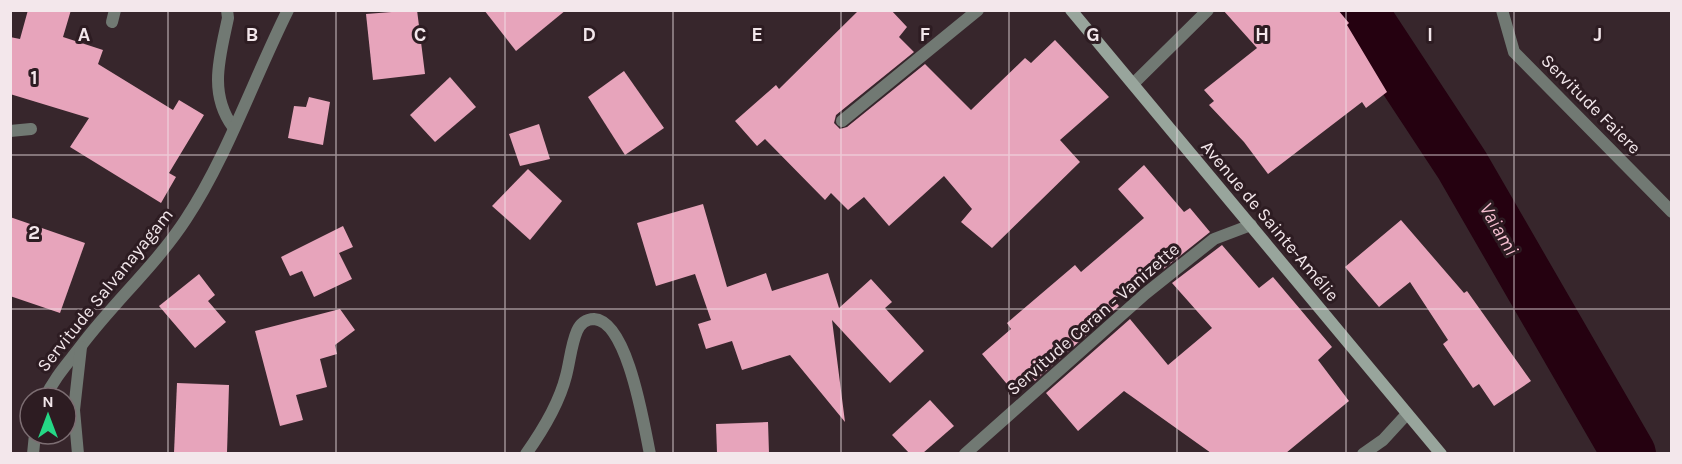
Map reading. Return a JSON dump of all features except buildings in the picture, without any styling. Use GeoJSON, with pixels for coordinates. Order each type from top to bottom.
{"type":"FeatureCollection","features":[{"type":"Feature","properties":{"kind":"street"},"geometry":{"type":"LineString","coordinates":[[226,10],[228,18],[217,67],[217,87],[224,115],[233,127]]}},
{"type":"Feature","properties":{"kind":"street","name":"Servitude Salvanayagam"},"geometry":{"type":"LineString","coordinates":[[51,386],[82,346],[163,253],[187,219],[205,187],[288,10]]}},
{"type":"Feature","properties":{"kind":"street"},"geometry":{"type":"LineString","coordinates":[[842,121],[978,10]]}},
{"type":"Feature","properties":{"kind":"street","name":"Avenue de Sainte-Amélie"},"geometry":{"type":"LineString","coordinates":[[1071,10],[1406,415],[1441,453]]}},
{"type":"Feature","properties":{"kind":"street"},"geometry":{"type":"LineString","coordinates":[[1133,84],[1208,10]]}},
{"type":"Feature","properties":{"kind":"street","name":"Servitude Faiere"},"geometry":{"type":"LineString","coordinates":[[1502,10],[1514,52],[1671,212]]}},
{"type":"Feature","properties":{"kind":"street"},"geometry":{"type":"LineString","coordinates":[[10,131],[31,129]]}},
{"type":"Feature","properties":{"kind":"street","name":"Servitude Ceran - Vanizette"},"geometry":{"type":"LineString","coordinates":[[965,453],[1146,294],[1214,239],[1251,225]]}},
{"type":"Feature","properties":{"kind":"street"},"geometry":{"type":"LineString","coordinates":[[526,453],[554,407],[566,378],[577,330],[585,321],[594,319],[605,322],[612,328],[630,366],[650,453]]}},
{"type":"Feature","properties":{"kind":"street"},"geometry":{"type":"LineString","coordinates":[[78,453],[74,410],[82,346]]}},
{"type":"Feature","properties":{"kind":"street"},"geometry":{"type":"LineString","coordinates":[[1363,453],[1383,440],[1406,415]]}},
{"type":"Feature","properties":{"kind":"waterway","name":"Vaiami"},"geometry":{"type":"LineString","coordinates":[[1360,10],[1462,165],[1629,454]]}}]}
